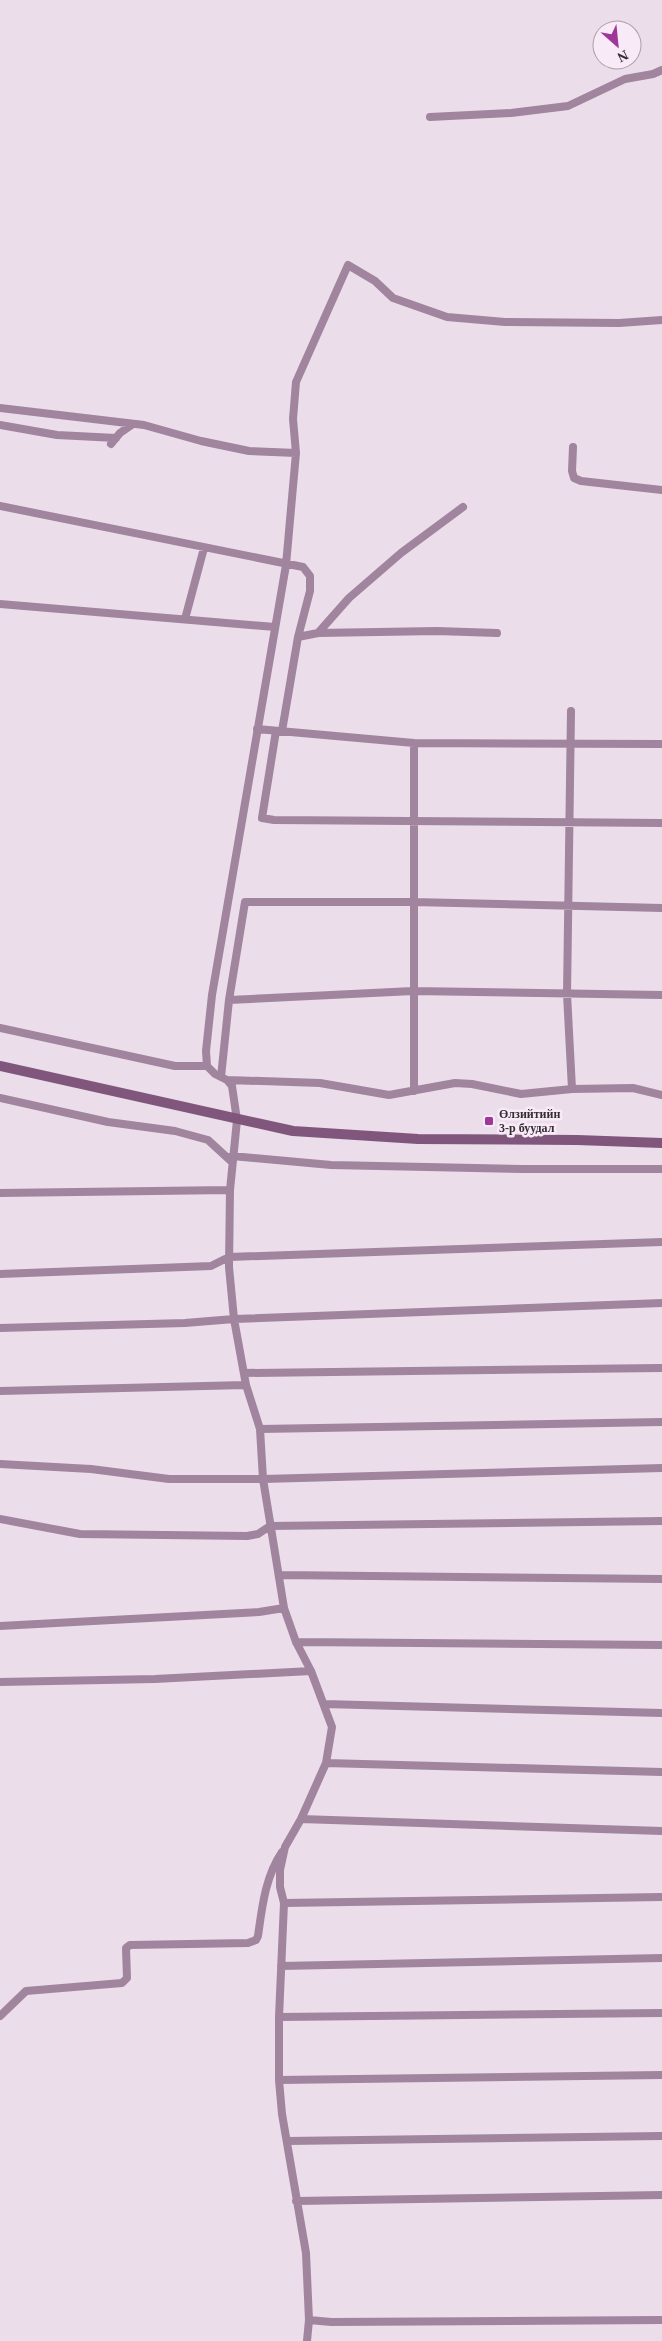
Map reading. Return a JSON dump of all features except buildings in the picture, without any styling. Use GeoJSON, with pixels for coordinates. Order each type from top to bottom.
{"type":"FeatureCollection","features":[{"type":"Feature","properties":{"kind":"main road"},"geometry":{"type":"LineString","coordinates":[[0,1066],[293,1131],[418,1139],[577,1140],[662,1144]]}},
{"type":"Feature","properties":{"kind":"street"},"geometry":{"type":"LineString","coordinates":[[430,117],[511,113],[568,106],[625,79],[654,74],[662,70]]}},
{"type":"Feature","properties":{"kind":"street"},"geometry":{"type":"LineString","coordinates":[[207,1066],[206,1051],[212,995],[286,565],[296,453],[293,419],[296,382],[348,265],[375,281],[393,298],[447,318],[524,322],[619,323],[662,320]]}},
{"type":"Feature","properties":{"kind":"street"},"geometry":{"type":"LineString","coordinates":[[0,408],[133,424],[249,451],[296,453]]}},
{"type":"Feature","properties":{"kind":"street"},"geometry":{"type":"LineString","coordinates":[[0,425],[57,436],[114,441],[133,424]]}},
{"type":"Feature","properties":{"kind":"street"},"geometry":{"type":"LineString","coordinates":[[573,447],[572,471],[574,478],[581,481],[662,490]]}},
{"type":"Feature","properties":{"kind":"street"},"geometry":{"type":"LineString","coordinates":[[0,506],[303,568],[310,576],[310,591],[298,637],[262,818],[274,820],[662,823]]}},
{"type":"Feature","properties":{"kind":"street"},"geometry":{"type":"LineString","coordinates":[[318,633],[349,598],[401,553],[463,507]]}},
{"type":"Feature","properties":{"kind":"street"},"geometry":{"type":"LineString","coordinates":[[185,619],[204,548]]}},
{"type":"Feature","properties":{"kind":"street"},"geometry":{"type":"LineString","coordinates":[[0,604],[275,627]]}},
{"type":"Feature","properties":{"kind":"street"},"geometry":{"type":"LineString","coordinates":[[298,637],[318,633],[437,631],[497,633]]}},
{"type":"Feature","properties":{"kind":"street"},"geometry":{"type":"LineString","coordinates":[[571,711],[567,906],[572,1089]]}},
{"type":"Feature","properties":{"kind":"street"},"geometry":{"type":"LineString","coordinates":[[257,729],[414,744],[570,742],[662,744]]}},
{"type":"Feature","properties":{"kind":"street"},"geometry":{"type":"LineString","coordinates":[[414,744],[414,1091]]}},
{"type":"Feature","properties":{"kind":"street"},"geometry":{"type":"LineString","coordinates":[[224,1078],[229,1000],[245,902],[413,902],[662,908]]}},
{"type":"Feature","properties":{"kind":"street"},"geometry":{"type":"LineString","coordinates":[[229,1000],[413,991],[662,995]]}},
{"type":"Feature","properties":{"kind":"street"},"geometry":{"type":"LineString","coordinates":[[0,1028],[175,1066],[207,1066],[232,1086],[237,1120],[230,1190],[229,1257],[234,1319],[246,1385],[260,1429],[263,1479],[284,1608],[296,1642],[311,1670],[332,1727],[326,1763],[301,1820],[275,1862],[263,1902],[256,1940],[248,1943],[130,1945],[126,1948],[127,1978],[122,1983],[26,1991],[0,2016]]}},
{"type":"Feature","properties":{"kind":"street"},"geometry":{"type":"LineString","coordinates":[[224,1078],[320,1084],[389,1095],[455,1083],[472,1084],[520,1094],[572,1089],[633,1088],[662,1095]]}},
{"type":"Feature","properties":{"kind":"street"},"geometry":{"type":"LineString","coordinates":[[0,1098],[108,1122],[175,1131],[208,1140],[232,1159],[331,1165],[523,1169],[662,1169]]}},
{"type":"Feature","properties":{"kind":"street"},"geometry":{"type":"LineString","coordinates":[[0,1193],[230,1190]]}},
{"type":"Feature","properties":{"kind":"street"},"geometry":{"type":"LineString","coordinates":[[0,1274],[211,1266],[229,1257],[662,1242]]}},
{"type":"Feature","properties":{"kind":"street"},"geometry":{"type":"LineString","coordinates":[[0,1328],[185,1324],[234,1319],[662,1303]]}},
{"type":"Feature","properties":{"kind":"street"},"geometry":{"type":"LineString","coordinates":[[244,1373],[662,1368]]}},
{"type":"Feature","properties":{"kind":"street"},"geometry":{"type":"LineString","coordinates":[[0,1391],[246,1385]]}},
{"type":"Feature","properties":{"kind":"street"},"geometry":{"type":"LineString","coordinates":[[260,1429],[662,1422]]}},
{"type":"Feature","properties":{"kind":"street"},"geometry":{"type":"LineString","coordinates":[[0,1464],[91,1469],[169,1479],[263,1479],[662,1468]]}},
{"type":"Feature","properties":{"kind":"street"},"geometry":{"type":"LineString","coordinates":[[0,1519],[80,1534],[246,1536],[258,1534],[270,1526],[662,1521]]}},
{"type":"Feature","properties":{"kind":"street"},"geometry":{"type":"LineString","coordinates":[[279,1575],[662,1579]]}},
{"type":"Feature","properties":{"kind":"street"},"geometry":{"type":"LineString","coordinates":[[0,1626],[259,1612],[284,1608]]}},
{"type":"Feature","properties":{"kind":"street"},"geometry":{"type":"LineString","coordinates":[[296,1642],[662,1645]]}},
{"type":"Feature","properties":{"kind":"street"},"geometry":{"type":"LineString","coordinates":[[0,1682],[155,1679],[311,1670]]}},
{"type":"Feature","properties":{"kind":"street"},"geometry":{"type":"LineString","coordinates":[[324,1704],[662,1713]]}},
{"type":"Feature","properties":{"kind":"street"},"geometry":{"type":"LineString","coordinates":[[326,1763],[662,1772]]}},
{"type":"Feature","properties":{"kind":"street"},"geometry":{"type":"LineString","coordinates":[[301,1820],[662,1832]]}},
{"type":"Feature","properties":{"kind":"street"},"geometry":{"type":"LineString","coordinates":[[285,1847],[280,1870],[280,1887],[284,1903],[279,2017],[279,2080],[296,2201],[306,2253],[309,2320],[307,2341]]}},
{"type":"Feature","properties":{"kind":"street"},"geometry":{"type":"LineString","coordinates":[[284,1903],[662,1897]]}},
{"type":"Feature","properties":{"kind":"street"},"geometry":{"type":"LineString","coordinates":[[281,1966],[662,1958]]}},
{"type":"Feature","properties":{"kind":"street"},"geometry":{"type":"LineString","coordinates":[[279,2017],[662,2013]]}},
{"type":"Feature","properties":{"kind":"street"},"geometry":{"type":"LineString","coordinates":[[279,2080],[662,2075]]}},
{"type":"Feature","properties":{"kind":"street"},"geometry":{"type":"LineString","coordinates":[[287,2141],[662,2136]]}},
{"type":"Feature","properties":{"kind":"street"},"geometry":{"type":"LineString","coordinates":[[296,2201],[662,2195]]}},
{"type":"Feature","properties":{"kind":"street"},"geometry":{"type":"LineString","coordinates":[[309,2320],[391,2322],[662,2320]]}},
{"type":"Feature","properties":{"kind":"place","name":"Өлзийтийн 3-р буудал"},"geometry":{"type":"Point","coordinates":[489,1121]}}]}
